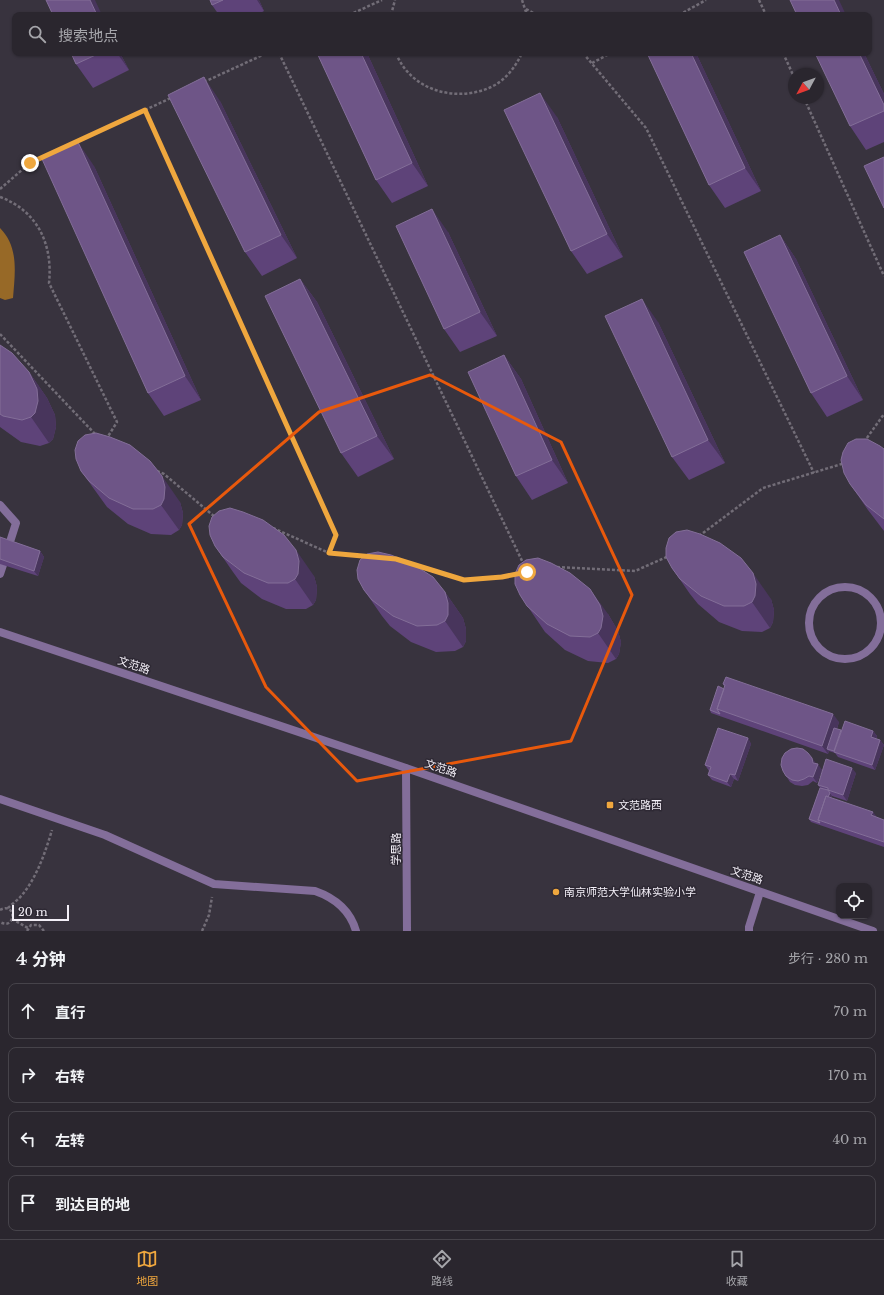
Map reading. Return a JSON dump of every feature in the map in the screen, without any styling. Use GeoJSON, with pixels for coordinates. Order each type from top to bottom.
{"type":"FeatureCollection","features":[{"type":"Feature","properties":{"kind":"street"},"geometry":{"type":"LineString","coordinates":[[0,505],[16,523],[9,545]]}},
{"type":"Feature","properties":{"kind":"street"},"geometry":{"type":"LineString","coordinates":[[0,574],[3,565]]}},
{"type":"Feature","properties":{"kind":"street"},"geometry":{"type":"LineString","coordinates":[[847,587],[867,594],[876,606],[881,620],[880,631],[870,648],[862,654],[853,658],[843,659],[833,657],[824,652],[814,640],[809,626],[810,615],[813,606],[828,592],[837,588],[847,587]]}},
{"type":"Feature","properties":{"kind":"street","name":"文范路"},"geometry":{"type":"LineString","coordinates":[[0,632],[406,768],[873,931]]}},
{"type":"Feature","properties":{"kind":"street","name":"学思路"},"geometry":{"type":"LineString","coordinates":[[406,768],[407,931]]}},
{"type":"Feature","properties":{"kind":"street"},"geometry":{"type":"LineString","coordinates":[[0,799],[105,835],[214,884],[315,891],[328,895],[344,908],[356,931]]}},
{"type":"Feature","properties":{"kind":"street"},"geometry":{"type":"LineString","coordinates":[[749,931],[760,892]]}},
{"type":"Feature","properties":{"kind":"path"},"geometry":{"type":"LineString","coordinates":[[356,12],[382,0]]}},
{"type":"Feature","properties":{"kind":"path"},"geometry":{"type":"LineString","coordinates":[[392,12],[395,0]]}},
{"type":"Feature","properties":{"kind":"path"},"geometry":{"type":"LineString","coordinates":[[522,0],[526,12]]}},
{"type":"Feature","properties":{"kind":"path"},"geometry":{"type":"LineString","coordinates":[[684,12],[706,0]]}},
{"type":"Feature","properties":{"kind":"path"},"geometry":{"type":"LineString","coordinates":[[759,0],[765,12]]}},
{"type":"Feature","properties":{"kind":"path"},"geometry":{"type":"LineString","coordinates":[[526,9],[532,12]]}},
{"type":"Feature","properties":{"kind":"path"},"geometry":{"type":"LineString","coordinates":[[203,83],[262,56]]}},
{"type":"Feature","properties":{"kind":"path"},"geometry":{"type":"LineString","coordinates":[[280,56],[524,565]]}},
{"type":"Feature","properties":{"kind":"path"},"geometry":{"type":"LineString","coordinates":[[398,56],[405,69],[415,79],[427,87],[455,95],[483,91],[496,85],[507,76],[516,65],[520,56]]}},
{"type":"Feature","properties":{"kind":"path"},"geometry":{"type":"LineString","coordinates":[[585,56],[646,128],[814,473]]}},
{"type":"Feature","properties":{"kind":"path"},"geometry":{"type":"LineString","coordinates":[[592,64],[606,56]]}},
{"type":"Feature","properties":{"kind":"path"},"geometry":{"type":"LineString","coordinates":[[784,56],[790,68]]}},
{"type":"Feature","properties":{"kind":"path"},"geometry":{"type":"LineString","coordinates":[[0,189],[30,163],[174,96]]}},
{"type":"Feature","properties":{"kind":"path"},"geometry":{"type":"LineString","coordinates":[[807,104],[884,276]]}},
{"type":"Feature","properties":{"kind":"path"},"geometry":{"type":"LineString","coordinates":[[145,110],[336,535],[329,553]]}},
{"type":"Feature","properties":{"kind":"path"},"geometry":{"type":"LineString","coordinates":[[0,197],[19,206],[29,215],[38,226],[45,239],[51,268],[49,283],[117,422],[104,444]]}},
{"type":"Feature","properties":{"kind":"path"},"geometry":{"type":"LineString","coordinates":[[0,334],[98,438]]}},
{"type":"Feature","properties":{"kind":"path"},"geometry":{"type":"LineString","coordinates":[[862,444],[884,414]]}},
{"type":"Feature","properties":{"kind":"path"},"geometry":{"type":"LineString","coordinates":[[696,538],[763,488],[846,462]]}},
{"type":"Feature","properties":{"kind":"path"},"geometry":{"type":"LineString","coordinates":[[150,468],[164,474],[218,520]]}},
{"type":"Feature","properties":{"kind":"path"},"geometry":{"type":"LineString","coordinates":[[267,527],[274,528],[329,553],[366,557]]}},
{"type":"Feature","properties":{"kind":"path"},"geometry":{"type":"LineString","coordinates":[[554,568],[560,567],[635,571],[670,555]]}},
{"type":"Feature","properties":{"kind":"path"},"geometry":{"type":"LineString","coordinates":[[411,564],[464,580],[502,577],[521,573]]}},
{"type":"Feature","properties":{"kind":"path"},"geometry":{"type":"LineString","coordinates":[[0,910],[8,908],[21,896],[30,884],[43,855],[56,818]]}},
{"type":"Feature","properties":{"kind":"path"},"geometry":{"type":"LineString","coordinates":[[202,931],[209,915],[214,884]]}},
{"type":"Feature","properties":{"kind":"path"},"geometry":{"type":"LineString","coordinates":[[0,922],[6,924],[10,923],[12,919],[11,911],[8,908]]}},
{"type":"Feature","properties":{"kind":"path"},"geometry":{"type":"LineString","coordinates":[[12,919],[27,930],[31,925],[35,924],[39,925],[44,931]]}},
{"type":"Feature","properties":{"kind":"highlighted area"},"geometry":{"type":"Polygon","coordinates":[[[430,375],[561,442],[632,595],[571,741],[357,781],[266,687],[189,524],[319,412],[430,375]]]}},
{"type":"Feature","properties":{"kind":"shaded area"},"geometry":{"type":"Polygon","coordinates":[[[0,228],[10,243],[13,252],[15,270],[13,298],[5,300],[0,298],[0,228]]]}},
{"type":"Feature","properties":{"kind":"building"},"geometry":{"type":"Polygon","coordinates":[[[46,0],[90,0],[96,12],[52,12],[46,0]]]}},
{"type":"Feature","properties":{"kind":"building"},"geometry":{"type":"Polygon","coordinates":[[[210,0],[223,0],[212,5],[210,0]]]}},
{"type":"Feature","properties":{"kind":"building"},"geometry":{"type":"Polygon","coordinates":[[[790,0],[834,0],[840,12],[796,12],[790,0]]]}},
{"type":"Feature","properties":{"kind":"building"},"geometry":{"type":"Polygon","coordinates":[[[72,56],[93,56],[76,64],[72,56]]]}},
{"type":"Feature","properties":{"kind":"building"},"geometry":{"type":"Polygon","coordinates":[[[318,56],[362,56],[412,163],[376,180],[318,56]]]}},
{"type":"Feature","properties":{"kind":"building"},"geometry":{"type":"Polygon","coordinates":[[[648,56],[692,56],[745,168],[709,185],[648,56]]]}},
{"type":"Feature","properties":{"kind":"building"},"geometry":{"type":"Polygon","coordinates":[[[816,56],[860,56],[884,105],[884,111],[850,126],[824,72],[824,68],[822,68],[816,56]]]}},
{"type":"Feature","properties":{"kind":"building"},"geometry":{"type":"Polygon","coordinates":[[[204,77],[281,235],[245,252],[168,95],[204,77]]]}},
{"type":"Feature","properties":{"kind":"building"},"geometry":{"type":"Polygon","coordinates":[[[540,93],[607,234],[571,251],[504,110],[540,93]]]}},
{"type":"Feature","properties":{"kind":"building"},"geometry":{"type":"Polygon","coordinates":[[[78,142],[185,376],[148,393],[42,159],[78,142]]]}},
{"type":"Feature","properties":{"kind":"building"},"geometry":{"type":"Polygon","coordinates":[[[884,157],[884,208],[864,166],[884,157]]]}},
{"type":"Feature","properties":{"kind":"building"},"geometry":{"type":"Polygon","coordinates":[[[432,209],[480,312],[444,329],[396,226],[432,209]]]}},
{"type":"Feature","properties":{"kind":"building"},"geometry":{"type":"Polygon","coordinates":[[[780,235],[847,376],[811,393],[744,252],[780,235]]]}},
{"type":"Feature","properties":{"kind":"building"},"geometry":{"type":"Polygon","coordinates":[[[300,279],[377,436],[341,453],[265,296],[300,279]]]}},
{"type":"Feature","properties":{"kind":"building"},"geometry":{"type":"Polygon","coordinates":[[[642,299],[708,440],[672,457],[605,316],[642,299]]]}},
{"type":"Feature","properties":{"kind":"building"},"geometry":{"type":"Polygon","coordinates":[[[0,345],[12,353],[29,372],[37,389],[38,401],[35,413],[31,417],[22,420],[0,414],[0,345]]]}},
{"type":"Feature","properties":{"kind":"building"},"geometry":{"type":"Polygon","coordinates":[[[504,355],[552,460],[516,476],[468,372],[504,355]]]}},
{"type":"Feature","properties":{"kind":"building"},"geometry":{"type":"Polygon","coordinates":[[[96,433],[130,445],[150,461],[162,476],[165,487],[164,499],[161,505],[153,509],[133,509],[109,498],[89,481],[81,471],[76,459],[75,450],[78,441],[85,435],[96,433]]]}},
{"type":"Feature","properties":{"kind":"building"},"geometry":{"type":"Polygon","coordinates":[[[856,439],[867,439],[884,449],[884,519],[866,505],[850,484],[844,473],[841,460],[843,452],[848,443],[856,439]]]}},
{"type":"Feature","properties":{"kind":"building"},"geometry":{"type":"Polygon","coordinates":[[[230,508],[263,520],[284,535],[296,550],[299,561],[298,574],[295,579],[288,583],[268,583],[244,573],[223,557],[215,546],[210,535],[209,526],[212,517],[219,511],[230,508]]]}},
{"type":"Feature","properties":{"kind":"building"},"geometry":{"type":"Polygon","coordinates":[[[687,530],[720,543],[741,558],[753,573],[756,584],[755,596],[752,602],[744,606],[724,606],[701,596],[680,579],[666,557],[666,548],[669,538],[676,532],[687,530]]]}},
{"type":"Feature","properties":{"kind":"building"},"geometry":{"type":"Polygon","coordinates":[[[0,537],[40,551],[34,571],[0,559],[0,537]]]}},
{"type":"Feature","properties":{"kind":"building"},"geometry":{"type":"Polygon","coordinates":[[[378,552],[391,555],[411,563],[433,577],[445,592],[448,603],[448,615],[445,621],[437,625],[417,626],[393,616],[372,600],[358,579],[357,570],[360,560],[367,554],[378,552]]]}},
{"type":"Feature","properties":{"kind":"building"},"geometry":{"type":"Polygon","coordinates":[[[538,558],[570,573],[590,589],[600,605],[603,616],[601,628],[598,633],[590,637],[570,636],[547,624],[527,606],[515,584],[515,574],[519,565],[526,560],[538,558]]]}},
{"type":"Feature","properties":{"kind":"building"},"geometry":{"type":"Polygon","coordinates":[[[726,677],[833,714],[822,746],[717,709],[725,685],[723,684],[726,677]]]}},
{"type":"Feature","properties":{"kind":"building"},"geometry":{"type":"Polygon","coordinates":[[[718,686],[724,689],[717,709],[720,714],[710,710],[718,686]]]}},
{"type":"Feature","properties":{"kind":"building"},"geometry":{"type":"Polygon","coordinates":[[[845,721],[873,731],[871,737],[880,740],[872,765],[834,752],[845,721]]]}},
{"type":"Feature","properties":{"kind":"building"},"geometry":{"type":"Polygon","coordinates":[[[718,728],[748,738],[735,775],[730,774],[727,782],[708,775],[711,767],[705,765],[718,728]]]}},
{"type":"Feature","properties":{"kind":"building"},"geometry":{"type":"Polygon","coordinates":[[[834,728],[841,730],[834,751],[827,749],[834,728]]]}},
{"type":"Feature","properties":{"kind":"building"},"geometry":{"type":"Polygon","coordinates":[[[791,749],[803,749],[812,758],[813,763],[818,764],[813,777],[809,776],[798,781],[792,780],[786,776],[783,771],[781,765],[782,758],[785,753],[791,749]]]}},
{"type":"Feature","properties":{"kind":"building"},"geometry":{"type":"Polygon","coordinates":[[[826,759],[852,768],[843,795],[818,785],[826,759]]]}},
{"type":"Feature","properties":{"kind":"building"},"geometry":{"type":"Polygon","coordinates":[[[820,788],[828,790],[830,793],[828,797],[826,796],[818,820],[820,823],[809,819],[820,788]]]}},
{"type":"Feature","properties":{"kind":"building"},"geometry":{"type":"Polygon","coordinates":[[[826,796],[873,812],[871,815],[884,820],[884,842],[818,820],[826,796]]]}},
{"type":"Feature","properties":{"kind":"place","name":"文范路西"},"geometry":{"type":"Point","coordinates":[610,805]}},
{"type":"Feature","properties":{"kind":"place","name":"南京师范大学仙林实验小学"},"geometry":{"type":"Point","coordinates":[556,892]}},
{"type":"Feature","properties":{"kind":"route"},"geometry":{"type":"LineString","coordinates":[[30,163],[145,110],[336,535],[329,553],[396,559],[464,580],[502,577],[527,572]]}}]}
